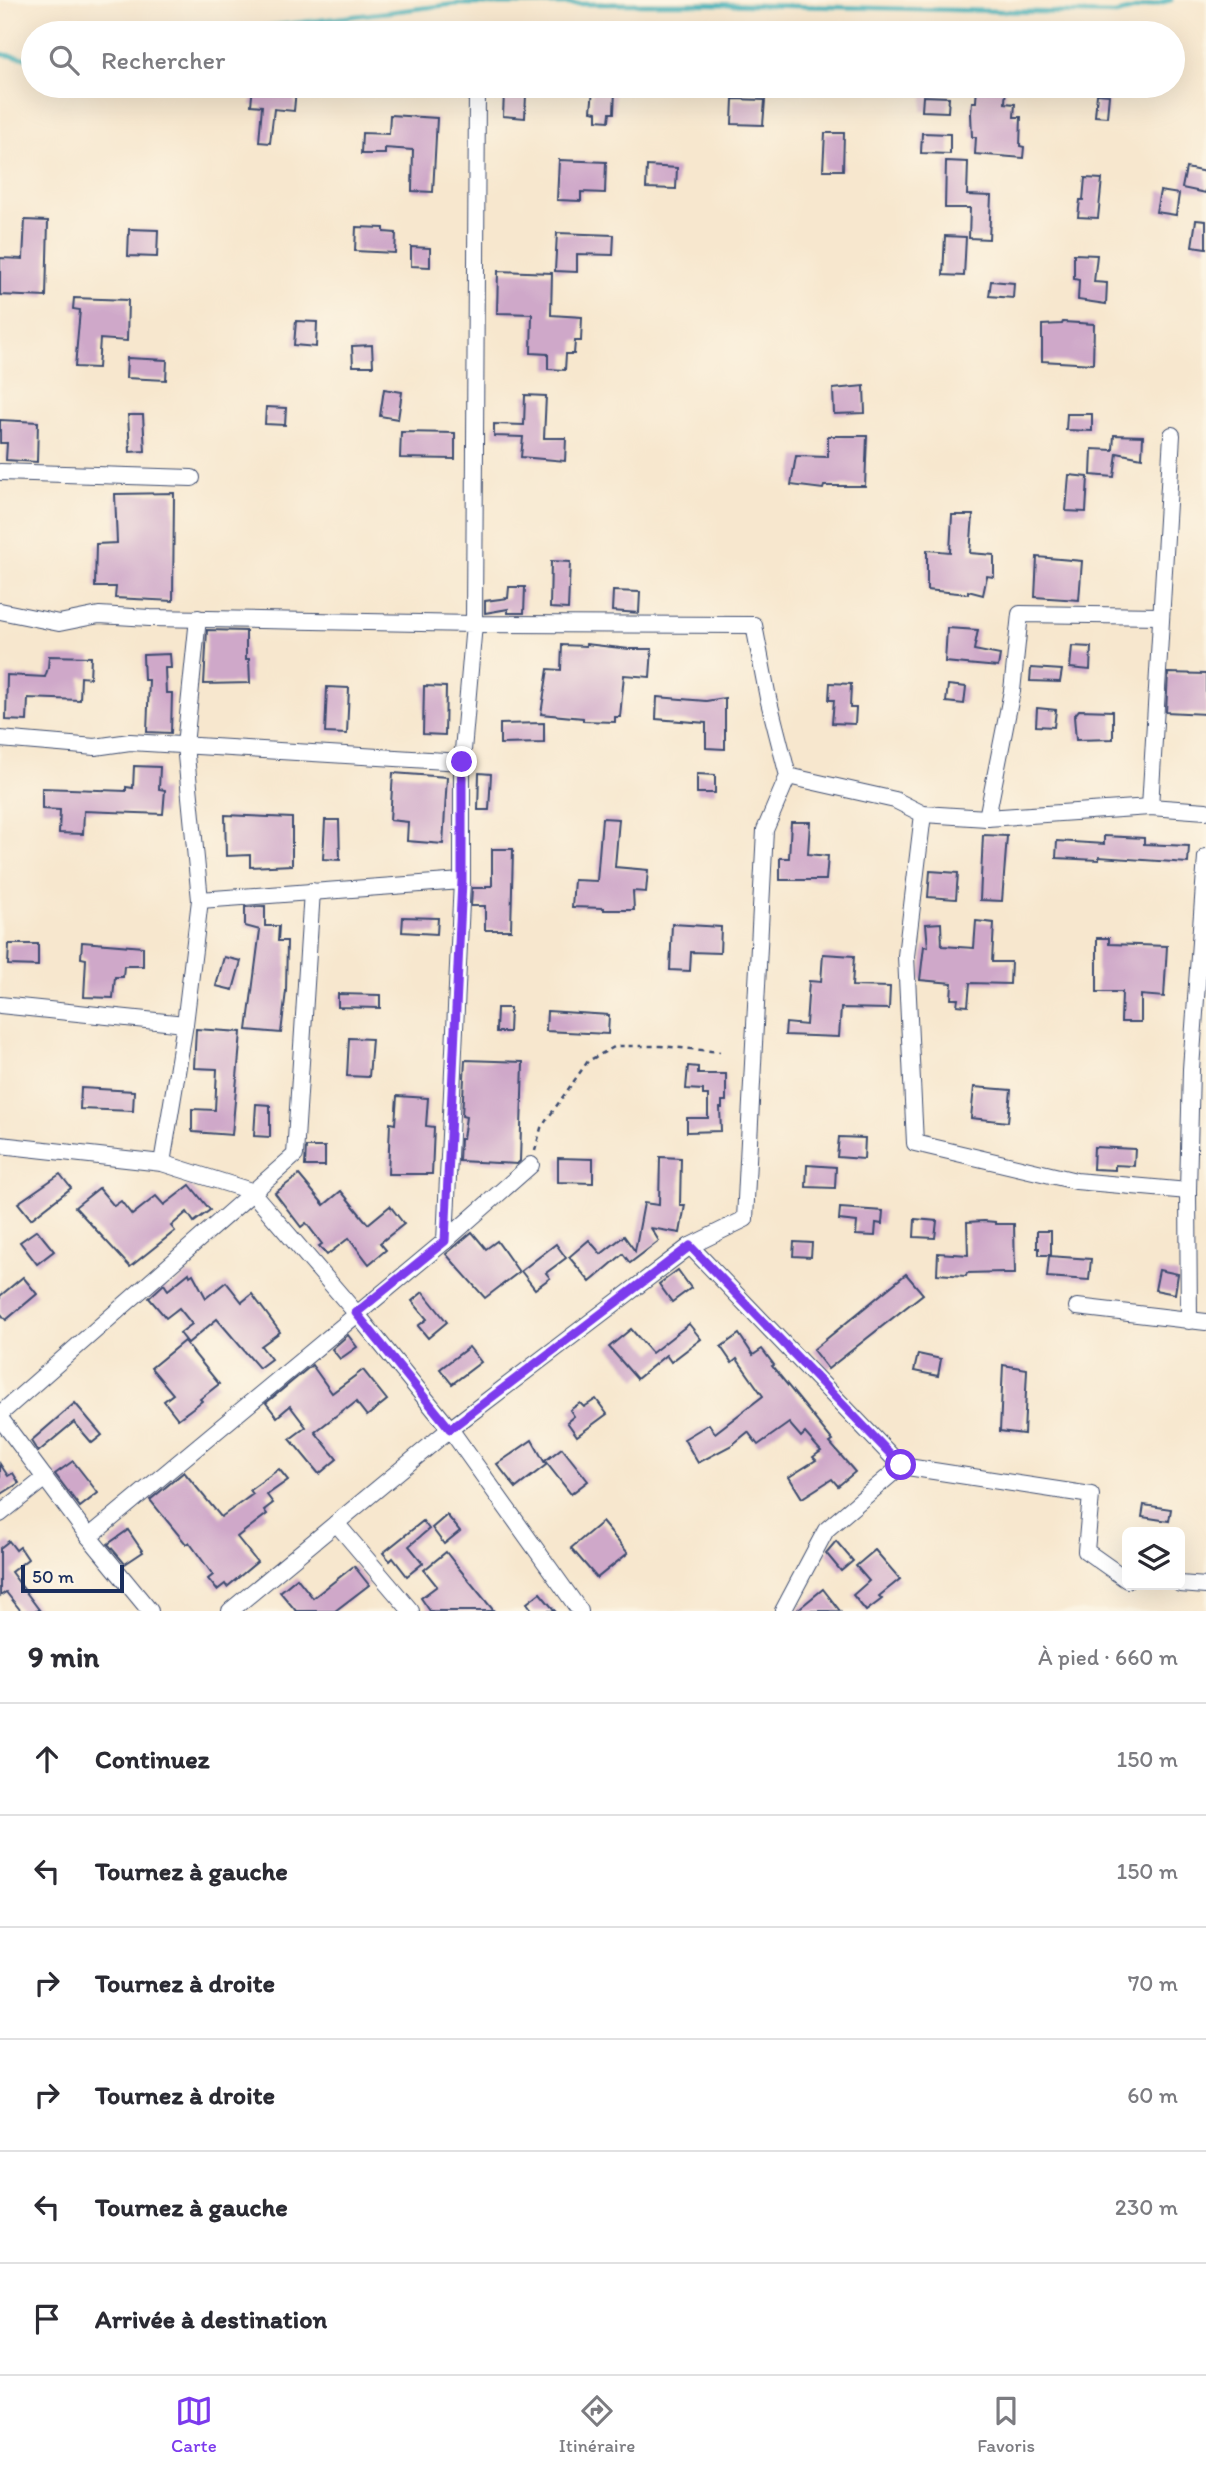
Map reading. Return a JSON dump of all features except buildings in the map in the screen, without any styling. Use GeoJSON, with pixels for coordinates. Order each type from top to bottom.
{"type":"FeatureCollection","features":[{"type":"Feature","properties":{"kind":"street"},"geometry":{"type":"LineString","coordinates":[[445,1241],[462,881],[462,762],[474,624],[477,98]]}},
{"type":"Feature","properties":{"kind":"street"},"geometry":{"type":"LineString","coordinates":[[1150,807],[1172,435]]}},
{"type":"Feature","properties":{"kind":"street"},"geometry":{"type":"LineString","coordinates":[[0,472],[192,478]]}},
{"type":"Feature","properties":{"kind":"street"},"geometry":{"type":"LineString","coordinates":[[0,611],[59,623],[99,615],[474,624],[754,625],[768,698],[788,776],[765,830],[745,1219],[690,1246],[450,1429],[336,1523],[247,1606],[230,1611]]}},
{"type":"Feature","properties":{"kind":"street"},"geometry":{"type":"LineString","coordinates":[[987,818],[1012,691],[1020,614],[1161,616]]}},
{"type":"Feature","properties":{"kind":"street"},"geometry":{"type":"LineString","coordinates":[[162,1163],[185,1024],[200,900],[185,746],[198,618]]}},
{"type":"Feature","properties":{"kind":"street"},"geometry":{"type":"LineString","coordinates":[[0,739],[95,747],[130,742],[462,762]]}},
{"type":"Feature","properties":{"kind":"street"},"geometry":{"type":"LineString","coordinates":[[788,776],[895,800],[923,814],[987,818],[1150,807],[1206,811]]}},
{"type":"Feature","properties":{"kind":"street"},"geometry":{"type":"LineString","coordinates":[[923,814],[906,956],[915,1143],[1076,1181],[1188,1191]]}},
{"type":"Feature","properties":{"kind":"street"},"geometry":{"type":"LineString","coordinates":[[1077,1307],[1198,1322],[1188,1191],[1198,1070],[1206,857]]}},
{"type":"Feature","properties":{"kind":"street"},"geometry":{"type":"LineString","coordinates":[[200,900],[462,881]]}},
{"type":"Feature","properties":{"kind":"street"},"geometry":{"type":"LineString","coordinates":[[150,1611],[89,1537],[0,1416],[251,1191],[295,1155],[312,891]]}},
{"type":"Feature","properties":{"kind":"street"},"geometry":{"type":"LineString","coordinates":[[0,1005],[185,1024]]}},
{"type":"Feature","properties":{"kind":"street"},"geometry":{"type":"LineString","coordinates":[[0,1145],[162,1163],[251,1191],[356,1313],[450,1429],[580,1611]]}},
{"type":"Feature","properties":{"kind":"street"},"geometry":{"type":"LineString","coordinates":[[89,1537],[445,1241],[531,1165]]}},
{"type":"Feature","properties":{"kind":"street"},"geometry":{"type":"LineString","coordinates":[[690,1246],[901,1465],[1091,1495],[1086,1550],[1122,1576]]}},
{"type":"Feature","properties":{"kind":"street"},"geometry":{"type":"LineString","coordinates":[[782,1611],[827,1530],[901,1465]]}},
{"type":"Feature","properties":{"kind":"street"},"geometry":{"type":"LineString","coordinates":[[0,1514],[45,1478]]}},
{"type":"Feature","properties":{"kind":"street"},"geometry":{"type":"LineString","coordinates":[[336,1523],[411,1611]]}},
{"type":"Feature","properties":{"kind":"street"},"geometry":{"type":"LineString","coordinates":[[1185,1584],[1206,1586]]}},
{"type":"Feature","properties":{"kind":"path"},"geometry":{"type":"LineString","coordinates":[[531,1165],[541,1128],[588,1061],[617,1046],[660,1046],[720,1052]]}},
{"type":"Feature","properties":{"kind":"waterway"},"geometry":{"type":"LineString","coordinates":[[312,21],[456,4],[711,4],[1116,14],[1171,0]]}},
{"type":"Feature","properties":{"kind":"waterway"},"geometry":{"type":"LineString","coordinates":[[0,54],[21,57]]}},
{"type":"Feature","properties":{"kind":"route"},"geometry":{"type":"LineString","coordinates":[[462,762],[462,881],[445,1241],[356,1313],[450,1429],[690,1246],[901,1465]]}}]}
